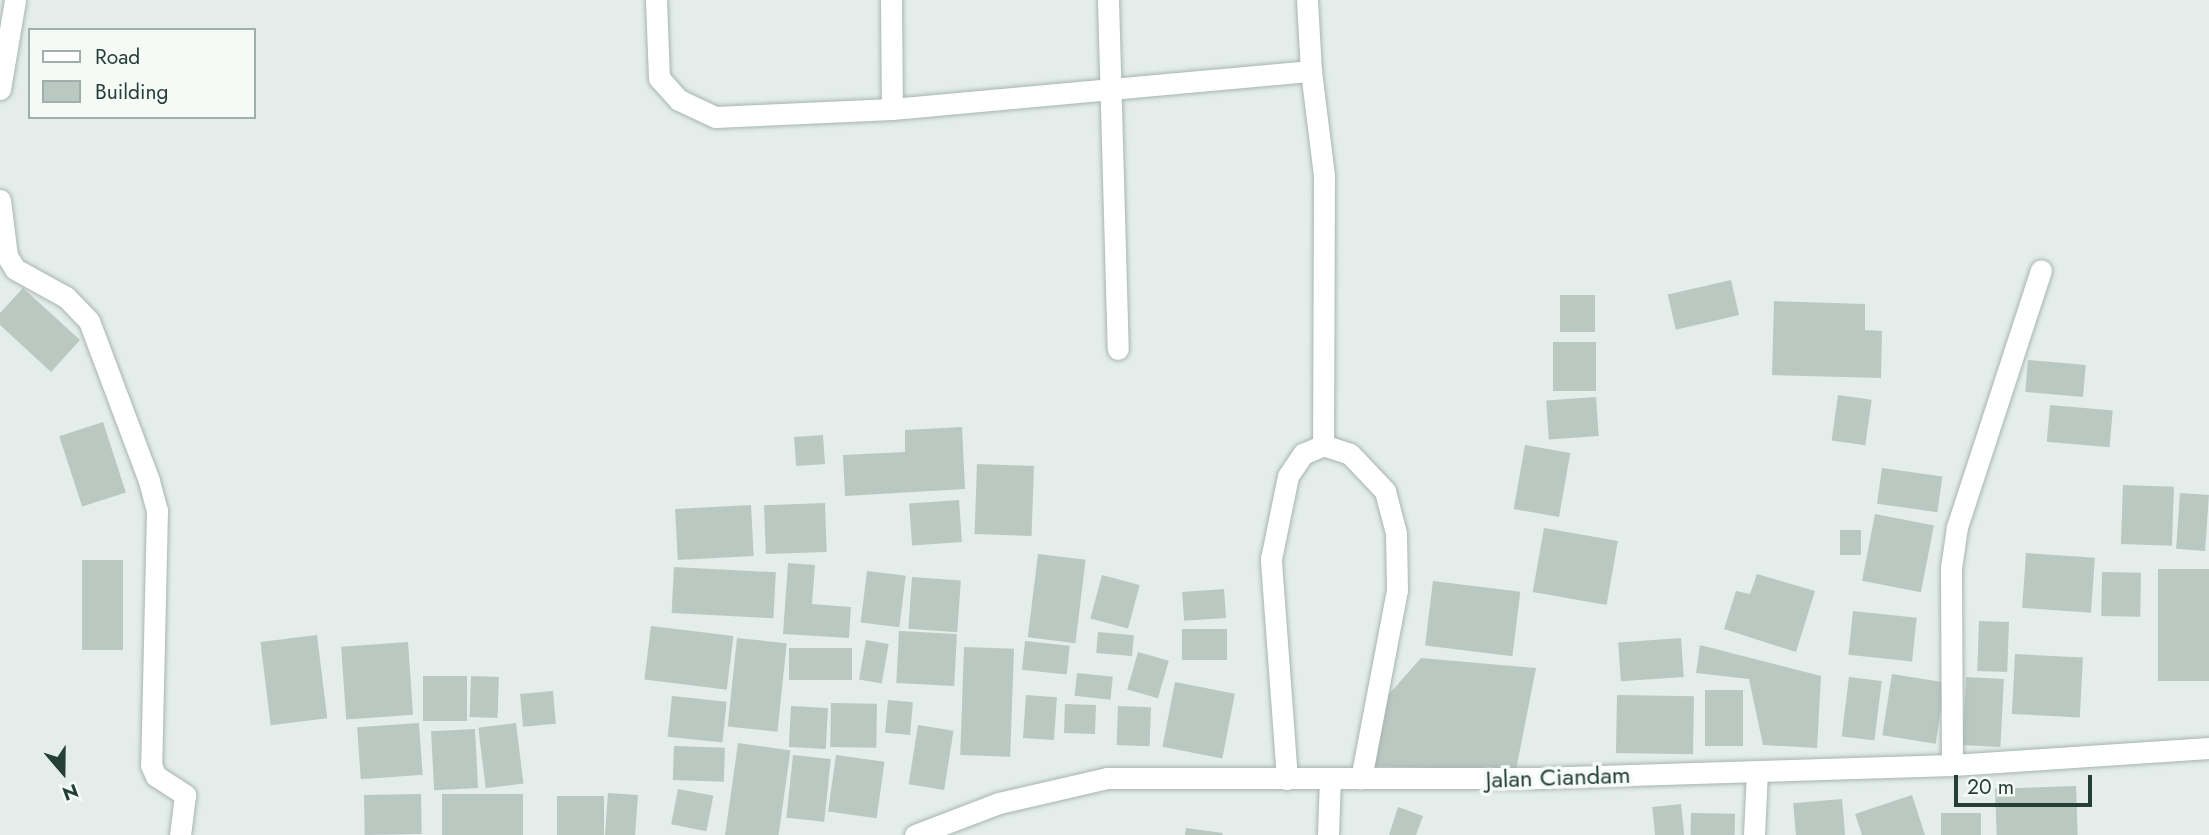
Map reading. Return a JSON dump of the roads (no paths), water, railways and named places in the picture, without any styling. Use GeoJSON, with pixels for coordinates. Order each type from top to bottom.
{"type":"FeatureCollection","features":[{"type":"Feature","properties":{"kind":"street"},"geometry":{"type":"LineString","coordinates":[[0,89],[16,0]]}},
{"type":"Feature","properties":{"kind":"street"},"geometry":{"type":"LineString","coordinates":[[656,0],[659,78],[679,100],[715,117],[892,109],[1111,86],[1311,71]]}},
{"type":"Feature","properties":{"kind":"street"},"geometry":{"type":"LineString","coordinates":[[891,0],[892,109]]}},
{"type":"Feature","properties":{"kind":"street"},"geometry":{"type":"LineString","coordinates":[[1108,0],[1118,349]]}},
{"type":"Feature","properties":{"kind":"street"},"geometry":{"type":"LineString","coordinates":[[1307,0],[1311,71],[1324,176],[1323,444]]}},
{"type":"Feature","properties":{"kind":"street"},"geometry":{"type":"LineString","coordinates":[[0,200],[7,256],[15,269],[66,296],[89,321],[152,491],[157,510],[151,765],[156,776],[185,795],[180,835]]}},
{"type":"Feature","properties":{"kind":"street"},"geometry":{"type":"LineString","coordinates":[[1952,765],[1951,568],[1957,527],[2041,270]]}},
{"type":"Feature","properties":{"kind":"street"},"geometry":{"type":"LineString","coordinates":[[1287,779],[1271,559],[1288,476],[1303,454],[1323,444],[1350,454],[1385,491],[1396,533],[1396,590],[1361,779]]}},
{"type":"Feature","properties":{"kind":"street","name":"Jalan Ciandam"},"geometry":{"type":"LineString","coordinates":[[915,835],[999,803],[1107,778],[1361,779],[1757,771],[1952,765],[2209,748]]}},
{"type":"Feature","properties":{"kind":"street"},"geometry":{"type":"LineString","coordinates":[[1754,835],[1757,771]]}},
{"type":"Feature","properties":{"kind":"street"},"geometry":{"type":"LineString","coordinates":[[1328,835],[1330,779]]}}]}
